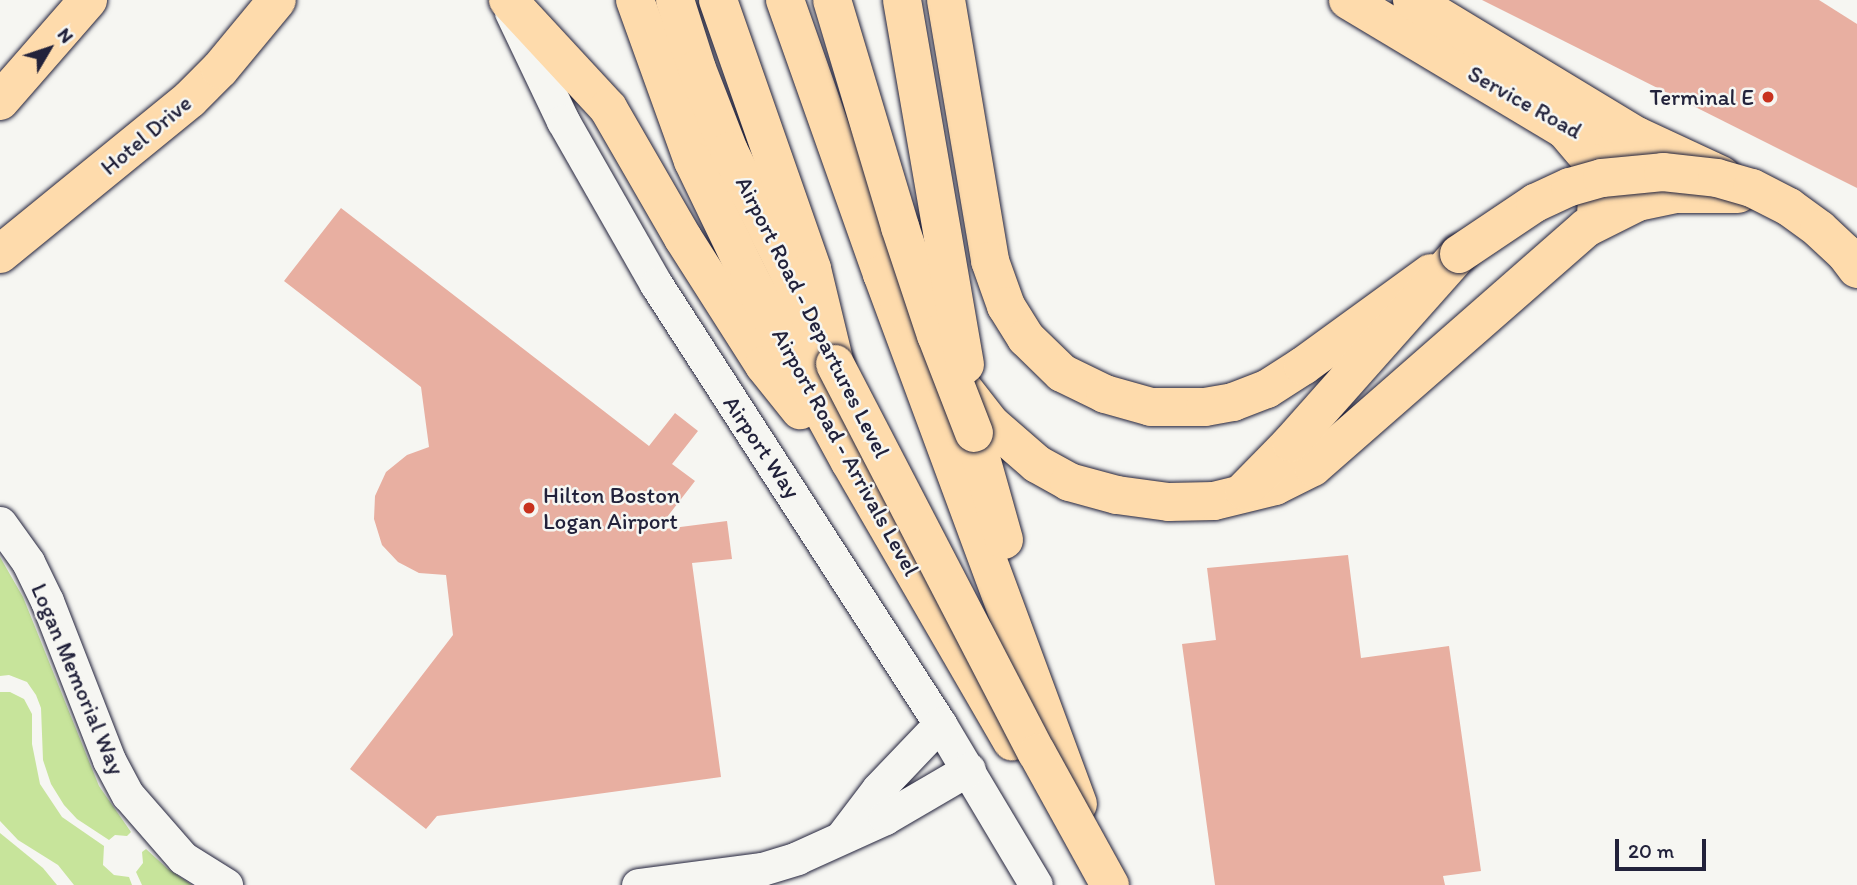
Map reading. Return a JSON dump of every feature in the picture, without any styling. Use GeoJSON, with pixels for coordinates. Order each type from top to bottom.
{"type":"FeatureCollection","features":[{"type":"Feature","properties":{"kind":"main road"},"geometry":{"type":"LineString","coordinates":[[9,89],[44,30],[67,0]]}},
{"type":"Feature","properties":{"kind":"main road"},"geometry":{"type":"LineString","coordinates":[[9,89],[88,0]]}},
{"type":"Feature","properties":{"kind":"main road","name":"Hotel Drive"},"geometry":{"type":"LineString","coordinates":[[0,254],[190,99],[220,69],[277,0]]}},
{"type":"Feature","properties":{"kind":"main road"},"geometry":{"type":"LineString","coordinates":[[506,0],[608,107],[682,239],[764,365],[872,499]]}},
{"type":"Feature","properties":{"kind":"main road","name":"Airport Road - Arrivals Level"},"geometry":{"type":"LineString","coordinates":[[635,0],[680,129],[713,206],[785,345],[1095,885]]}},
{"type":"Feature","properties":{"kind":"main road","name":"Airport Road - Departures Level"},"geometry":{"type":"LineString","coordinates":[[675,0],[696,69],[729,150],[835,364],[1037,753],[1111,885]]}},
{"type":"Feature","properties":{"kind":"main road"},"geometry":{"type":"LineString","coordinates":[[718,0],[745,84],[812,269],[835,364]]}},
{"type":"Feature","properties":{"kind":"main road"},"geometry":{"type":"LineString","coordinates":[[785,0],[881,274],[1111,885]]}},
{"type":"Feature","properties":{"kind":"main road"},"geometry":{"type":"LineString","coordinates":[[832,0],[891,200],[936,335],[974,433],[1111,885]]}},
{"type":"Feature","properties":{"kind":"main road"},"geometry":{"type":"LineString","coordinates":[[902,0],[958,319],[974,433]]}},
{"type":"Feature","properties":{"kind":"main road"},"geometry":{"type":"LineString","coordinates":[[946,0],[990,261],[1006,306],[1026,338],[1062,373],[1105,394],[1151,407],[1205,407],[1233,402],[1267,389],[1535,203],[1570,187],[1602,178],[1663,172],[1717,178],[1788,207],[1819,229],[1857,269]]}},
{"type":"Feature","properties":{"kind":"main road","name":"Service Road"},"geometry":{"type":"LineString","coordinates":[[1348,0],[1565,130],[1752,192]]}},
{"type":"Feature","properties":{"kind":"main road"},"geometry":{"type":"LineString","coordinates":[[1412,0],[1637,136],[1790,208],[1816,223],[1842,243],[1857,260]]}},
{"type":"Feature","properties":{"kind":"main road"},"geometry":{"type":"LineString","coordinates":[[1565,130],[1593,163],[1600,183],[1599,203],[1586,228]]}},
{"type":"Feature","properties":{"kind":"main road"},"geometry":{"type":"LineString","coordinates":[[881,274],[937,355],[991,424],[1017,449],[1047,471],[1083,487],[1130,498],[1190,502],[1240,495],[1293,478],[1321,461],[1586,228],[1610,214],[1651,199],[1676,194],[1752,192]]}},
{"type":"Feature","properties":{"kind":"main road"},"geometry":{"type":"LineString","coordinates":[[1240,495],[1291,443],[1459,254]]}},
{"type":"Feature","properties":{"kind":"street","name":"Airport Way"},"geometry":{"type":"LineString","coordinates":[[506,0],[563,121],[656,284],[969,769],[1036,885]]}},
{"type":"Feature","properties":{"kind":"street","name":"Logan Memorial Way"},"geometry":{"type":"LineString","coordinates":[[0,523],[28,562],[47,601],[109,760],[128,795],[183,858],[226,885]]}},
{"type":"Feature","properties":{"kind":"street"},"geometry":{"type":"LineString","coordinates":[[838,841],[878,789],[940,724]]}},
{"type":"Feature","properties":{"kind":"street"},"geometry":{"type":"LineString","coordinates":[[638,885],[762,869],[838,841],[885,818],[969,769]]}},
{"type":"Feature","properties":{"kind":"green space"},"geometry":{"type":"Polygon","coordinates":[[[0,557],[23,597],[99,786],[131,832],[127,836],[115,835],[109,840],[77,819],[64,805],[51,784],[43,760],[41,708],[36,695],[27,682],[9,675],[0,676],[0,557]]]}},
{"type":"Feature","properties":{"kind":"green space"},"geometry":{"type":"Polygon","coordinates":[[[0,692],[10,692],[24,699],[32,714],[32,744],[40,784],[62,817],[104,846],[103,865],[114,875],[129,877],[132,885],[74,885],[58,865],[18,840],[0,821],[0,692]]]}},
{"type":"Feature","properties":{"kind":"green space"},"geometry":{"type":"Polygon","coordinates":[[[0,833],[43,868],[57,885],[0,885],[0,833]]]}},
{"type":"Feature","properties":{"kind":"green space"},"geometry":{"type":"Polygon","coordinates":[[[146,849],[168,869],[192,885],[142,885],[136,872],[143,863],[142,852],[146,849]]]}},
{"type":"Feature","properties":{"kind":"building","name":"Terminal E"},"geometry":{"type":"Polygon","coordinates":[[[1482,0],[1819,0],[1857,24],[1857,188],[1482,0]]]}},
{"type":"Feature","properties":{"kind":"building","name":"Hilton Boston Logan Airport"},"geometry":{"type":"Polygon","coordinates":[[[341,208],[649,446],[675,413],[698,431],[672,464],[695,481],[657,530],[727,521],[732,559],[692,563],[721,777],[437,816],[426,829],[350,769],[453,635],[446,575],[419,573],[398,562],[382,545],[374,519],[375,496],[386,472],[407,455],[429,447],[421,387],[284,281],[341,208]]]}},
{"type":"Feature","properties":{"kind":"building"},"geometry":{"type":"Polygon","coordinates":[[[1348,555],[1361,658],[1449,646],[1481,871],[1443,876],[1445,885],[1215,885],[1182,644],[1216,640],[1207,568],[1348,555]]]}},
{"type":"Feature","properties":{"kind":"place","name":"Terminal E"},"geometry":{"type":"Point","coordinates":[1768,97]}},
{"type":"Feature","properties":{"kind":"place","name":"Hilton Boston Logan Airport"},"geometry":{"type":"Point","coordinates":[529,508]}}]}
